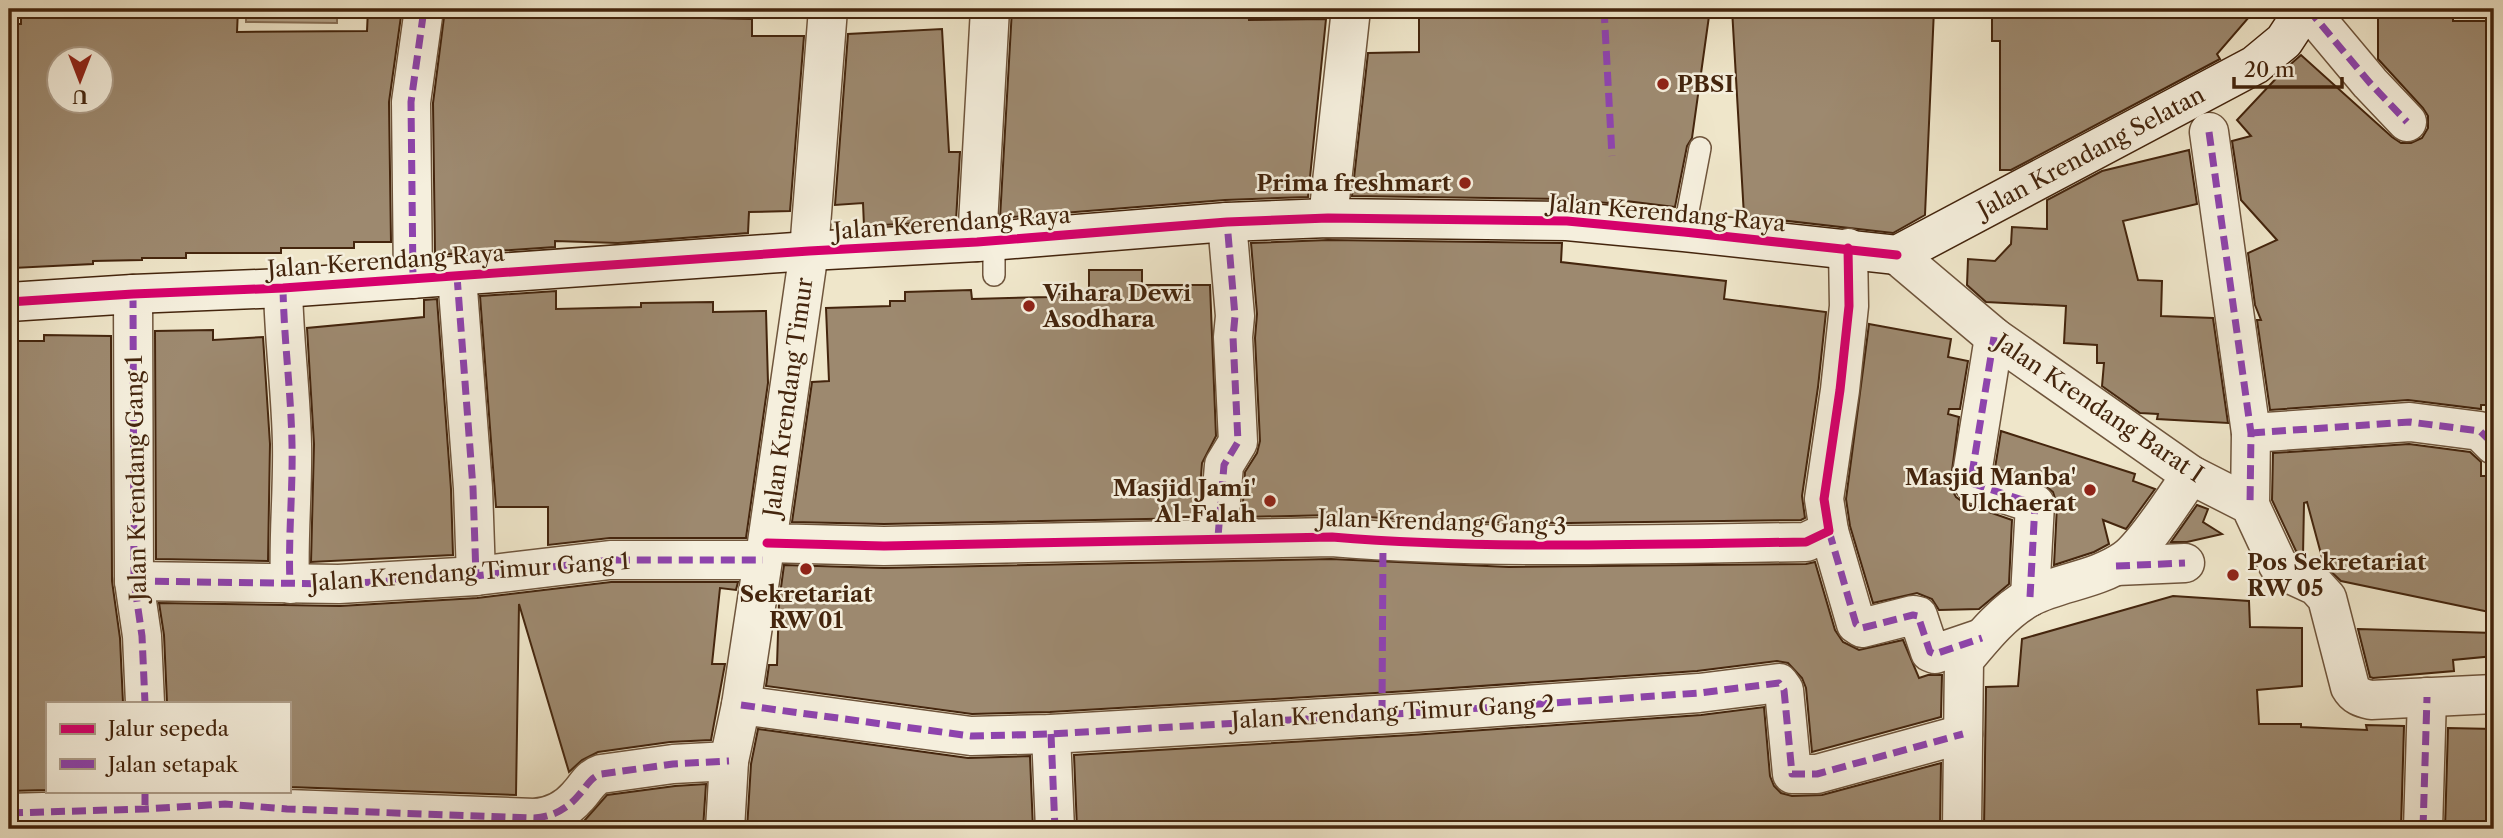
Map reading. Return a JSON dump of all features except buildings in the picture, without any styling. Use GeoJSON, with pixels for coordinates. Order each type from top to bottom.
{"type":"FeatureCollection","features":[{"type":"Feature","properties":{"kind":"street"},"geometry":{"type":"LineString","coordinates":[[413,279],[411,102],[424,9]]}},
{"type":"Feature","properties":{"kind":"street","name":"Jalan Krendang Timur"},"geometry":{"type":"LineString","coordinates":[[725,829],[729,761],[741,705],[809,251],[828,9]]}},
{"type":"Feature","properties":{"kind":"street"},"geometry":{"type":"LineString","coordinates":[[989,253],[990,9]]}},
{"type":"Feature","properties":{"kind":"street"},"geometry":{"type":"LineString","coordinates":[[1328,218],[1351,9]]}},
{"type":"Feature","properties":{"kind":"street"},"geometry":{"type":"LineString","coordinates":[[2307,9],[2407,122]]}},
{"type":"Feature","properties":{"kind":"street","name":"Jalan Krendang Selatan"},"geometry":{"type":"LineString","coordinates":[[1897,255],[2255,65],[2284,41],[2307,9]]}},
{"type":"Feature","properties":{"kind":"street"},"geometry":{"type":"LineString","coordinates":[[2209,132],[2251,433],[2250,505],[2278,565],[2316,586],[2327,598],[2353,693],[2371,700],[2494,694]]}},
{"type":"Feature","properties":{"kind":"street","name":"Jalan Kerendang Raya"},"geometry":{"type":"LineString","coordinates":[[9,302],[283,288],[809,251],[989,253],[1227,222],[1328,218],[1566,221],[1897,255]]}},
{"type":"Feature","properties":{"kind":"street"},"geometry":{"type":"LineString","coordinates":[[1218,537],[1224,465],[1238,442],[1233,337],[1235,316],[1227,222]]}},
{"type":"Feature","properties":{"kind":"street"},"geometry":{"type":"LineString","coordinates":[[1848,248],[1849,306],[1824,499],[1829,531],[1856,624],[1862,628],[1918,616],[1930,652],[1935,654],[1982,638]]}},
{"type":"Feature","properties":{"kind":"street","name":"Jalan Krendang Barat I"},"geometry":{"type":"LineString","coordinates":[[1897,255],[1994,337],[2191,475],[2250,505]]}},
{"type":"Feature","properties":{"kind":"street"},"geometry":{"type":"LineString","coordinates":[[457,276],[472,488],[475,576]]}},
{"type":"Feature","properties":{"kind":"street"},"geometry":{"type":"LineString","coordinates":[[283,288],[292,441],[290,584]]}},
{"type":"Feature","properties":{"kind":"street","name":"Jalan Krendang Gang 1"},"geometry":{"type":"LineString","coordinates":[[133,294],[134,581],[142,636],[145,702]]}},
{"type":"Feature","properties":{"kind":"street"},"geometry":{"type":"LineString","coordinates":[[1994,337],[1971,480],[1974,484],[2035,504],[2030,597]]}},
{"type":"Feature","properties":{"kind":"street"},"geometry":{"type":"LineString","coordinates":[[2251,433],[2410,422],[2480,431],[2494,444]]}},
{"type":"Feature","properties":{"kind":"street"},"geometry":{"type":"LineString","coordinates":[[1962,829],[1964,660],[2005,616],[2030,597],[2116,566],[2128,558],[2191,475]]}},
{"type":"Feature","properties":{"kind":"street","name":"Jalan Krendang Gang 3"},"geometry":{"type":"LineString","coordinates":[[765,551],[1218,537],[1332,537],[1501,545],[1806,542],[1829,531]]}},
{"type":"Feature","properties":{"kind":"street","name":"Jalan Krendang Timur Gang 1"},"geometry":{"type":"LineString","coordinates":[[134,581],[339,584],[475,576],[610,560],[765,551]]}},
{"type":"Feature","properties":{"kind":"street"},"geometry":{"type":"LineString","coordinates":[[2116,566],[2185,563]]}},
{"type":"Feature","properties":{"kind":"street","name":"Jalan Krendang Timur Gang 2"},"geometry":{"type":"LineString","coordinates":[[741,705],[971,736],[1051,734],[1671,695],[1779,683],[1784,690],[1792,774],[1818,774],[1963,734]]}},
{"type":"Feature","properties":{"kind":"street"},"geometry":{"type":"LineString","coordinates":[[2423,829],[2427,697]]}},
{"type":"Feature","properties":{"kind":"street"},"geometry":{"type":"LineString","coordinates":[[1051,734],[1055,829]]}},
{"type":"Feature","properties":{"kind":"street"},"geometry":{"type":"LineString","coordinates":[[9,813],[145,800],[225,804],[419,822],[547,817],[564,809],[591,779],[601,774],[673,764],[729,761]]}},
{"type":"Feature","properties":{"kind":"lane"},"geometry":{"type":"LineString","coordinates":[[1684,232],[1700,148]]}},
{"type":"Feature","properties":{"kind":"water"},"geometry":{"type":"Polygon","coordinates":[[[246,9],[337,9],[337,23],[246,22],[246,9]]]}},
{"type":"Feature","properties":{"kind":"marked path"},"geometry":{"type":"LineString","coordinates":[[413,279],[411,102],[424,9]]}},
{"type":"Feature","properties":{"kind":"marked path"},"geometry":{"type":"LineString","coordinates":[[1604,9],[1612,156]]}},
{"type":"Feature","properties":{"kind":"marked path"},"geometry":{"type":"LineString","coordinates":[[2308,9],[2370,83],[2407,122]]}},
{"type":"Feature","properties":{"kind":"marked path"},"geometry":{"type":"LineString","coordinates":[[2209,132],[2251,433],[2250,505]]}},
{"type":"Feature","properties":{"kind":"marked path"},"geometry":{"type":"LineString","coordinates":[[1218,537],[1224,465],[1238,442],[1233,337],[1235,316],[1227,222]]}},
{"type":"Feature","properties":{"kind":"marked path"},"geometry":{"type":"LineString","coordinates":[[457,276],[473,488],[476,576]]}},
{"type":"Feature","properties":{"kind":"marked path"},"geometry":{"type":"LineString","coordinates":[[283,288],[292,444],[290,584]]}},
{"type":"Feature","properties":{"kind":"marked path"},"geometry":{"type":"LineString","coordinates":[[133,294],[134,581],[142,636],[145,702]]}},
{"type":"Feature","properties":{"kind":"marked path"},"geometry":{"type":"LineString","coordinates":[[1994,337],[1971,480],[1974,484],[2035,504],[2030,597]]}},
{"type":"Feature","properties":{"kind":"marked path"},"geometry":{"type":"LineString","coordinates":[[2251,433],[2410,422],[2480,431],[2494,445]]}},
{"type":"Feature","properties":{"kind":"marked path"},"geometry":{"type":"LineString","coordinates":[[1829,531],[1856,624],[1862,628],[1918,616],[1930,652],[1935,654],[1982,638]]}},
{"type":"Feature","properties":{"kind":"marked path"},"geometry":{"type":"LineString","coordinates":[[1382,714],[1383,541]]}},
{"type":"Feature","properties":{"kind":"marked path"},"geometry":{"type":"LineString","coordinates":[[134,581],[339,584],[476,576],[610,560],[763,560]]}},
{"type":"Feature","properties":{"kind":"marked path"},"geometry":{"type":"LineString","coordinates":[[2116,566],[2185,563]]}},
{"type":"Feature","properties":{"kind":"marked path"},"geometry":{"type":"LineString","coordinates":[[741,705],[971,736],[1051,734],[1410,713],[1699,693],[1779,683],[1784,690],[1792,774],[1817,774],[1963,734]]}},
{"type":"Feature","properties":{"kind":"marked path"},"geometry":{"type":"LineString","coordinates":[[2423,829],[2427,697]]}},
{"type":"Feature","properties":{"kind":"marked path"},"geometry":{"type":"LineString","coordinates":[[1051,734],[1055,829]]}},
{"type":"Feature","properties":{"kind":"marked path"},"geometry":{"type":"LineString","coordinates":[[9,813],[225,804],[287,809],[534,818],[563,809],[601,774],[673,764],[729,761]]}},
{"type":"Feature","properties":{"kind":"marked path"},"geometry":{"type":"LineString","coordinates":[[145,792],[145,809]]}},
{"type":"Feature","properties":{"kind":"cycle path"},"geometry":{"type":"LineString","coordinates":[[9,302],[283,288],[809,251],[977,242],[1227,222],[1328,218],[1567,221],[1897,255]]}},
{"type":"Feature","properties":{"kind":"cycle path"},"geometry":{"type":"LineString","coordinates":[[767,543],[884,546],[1332,537],[1509,545],[1806,542],[1829,531],[1824,499],[1849,306],[1848,248]]}},
{"type":"Feature","properties":{"kind":"place","name":"PBSI"},"geometry":{"type":"Point","coordinates":[1663,84]}},
{"type":"Feature","properties":{"kind":"place","name":"Prima freshmart"},"geometry":{"type":"Point","coordinates":[1465,183]}},
{"type":"Feature","properties":{"kind":"place","name":"Vihara Dewi Asodhara"},"geometry":{"type":"Point","coordinates":[1029,306]}},
{"type":"Feature","properties":{"kind":"place","name":"Masjid Manba' Ulchaerat"},"geometry":{"type":"Point","coordinates":[2090,490]}},
{"type":"Feature","properties":{"kind":"place","name":"Masjid Jami' Al-Falah"},"geometry":{"type":"Point","coordinates":[1270,501]}},
{"type":"Feature","properties":{"kind":"place","name":"Sekretariat RW 01"},"geometry":{"type":"Point","coordinates":[806,569]}},
{"type":"Feature","properties":{"kind":"place","name":"Pos Sekretariat RW 05"},"geometry":{"type":"Point","coordinates":[2233,575]}}]}
